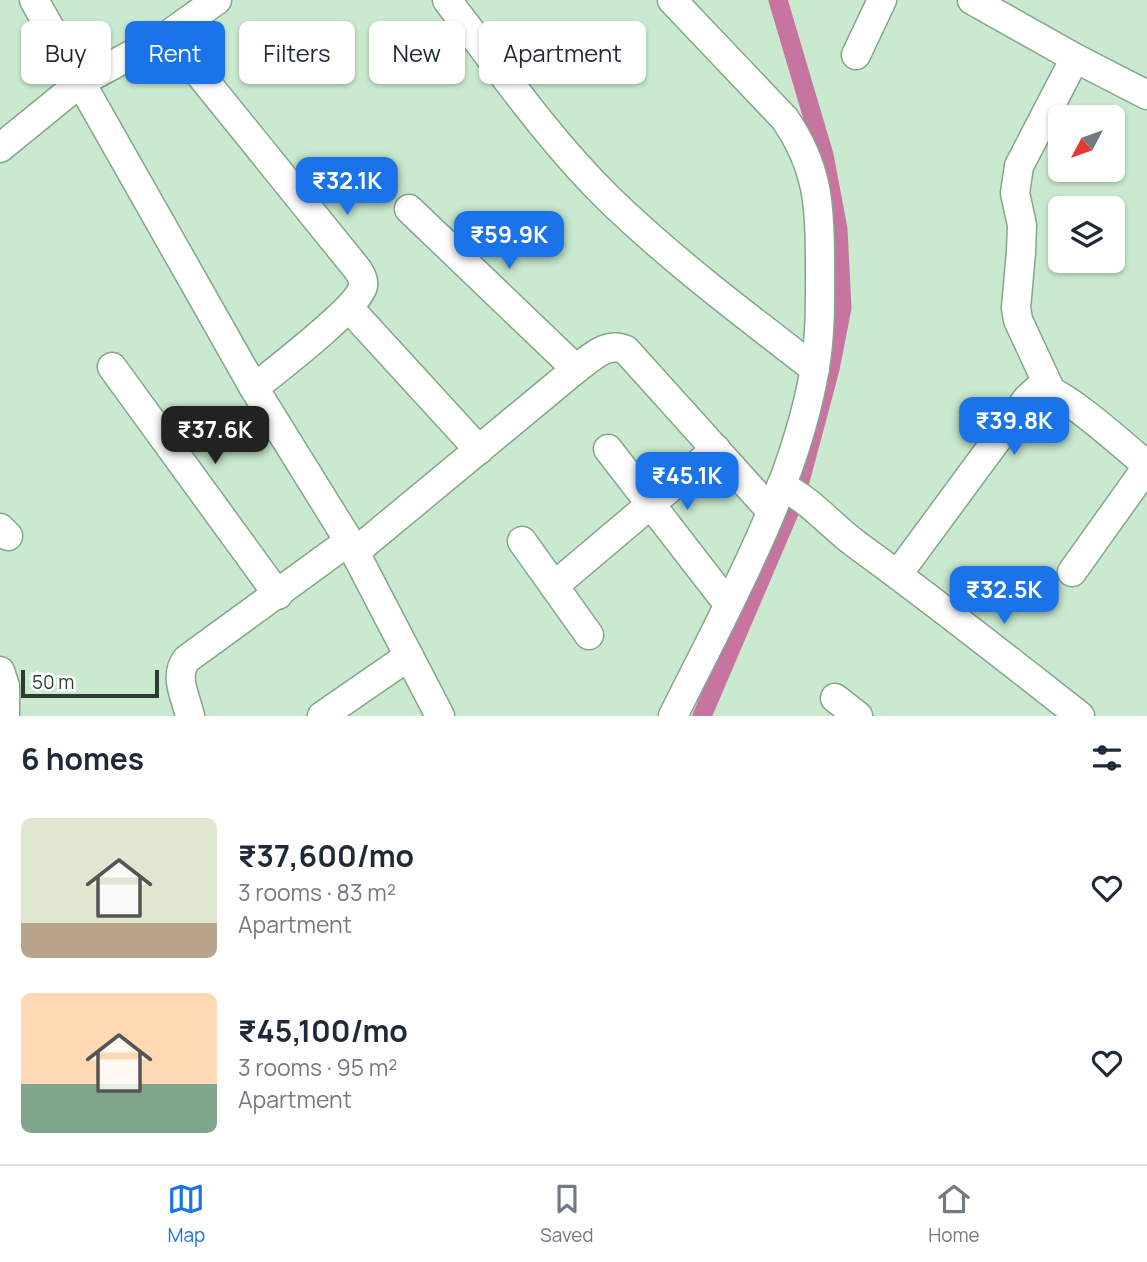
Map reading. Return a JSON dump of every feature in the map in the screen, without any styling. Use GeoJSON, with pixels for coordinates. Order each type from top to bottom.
{"type":"FeatureCollection","features":[{"type":"Feature","properties":{"kind":"street"},"geometry":{"type":"LineString","coordinates":[[34,0],[46,21]]}},
{"type":"Feature","properties":{"kind":"street"},"geometry":{"type":"LineString","coordinates":[[188,21],[217,0]]}},
{"type":"Feature","properties":{"kind":"street"},"geometry":{"type":"LineString","coordinates":[[447,0],[555,141],[609,199],[696,275],[815,369]]}},
{"type":"Feature","properties":{"kind":"street"},"geometry":{"type":"LineString","coordinates":[[672,0],[785,120],[800,141],[809,160],[816,193],[820,250],[820,325],[815,369],[800,433],[776,498],[673,716]]}},
{"type":"Feature","properties":{"kind":"street"},"geometry":{"type":"LineString","coordinates":[[856,55],[882,0]]}},
{"type":"Feature","properties":{"kind":"street"},"geometry":{"type":"LineString","coordinates":[[972,0],[1147,95]]}},
{"type":"Feature","properties":{"kind":"street"},"geometry":{"type":"LineString","coordinates":[[1072,572],[1147,466],[1050,389],[1018,320],[1016,299],[1022,225],[1015,192],[1019,166],[1075,58]]}},
{"type":"Feature","properties":{"kind":"street"},"geometry":{"type":"LineString","coordinates":[[0,148],[79,84]]}},
{"type":"Feature","properties":{"kind":"street"},"geometry":{"type":"LineString","coordinates":[[82,84],[254,388],[352,546],[440,716]]}},
{"type":"Feature","properties":{"kind":"street"},"geometry":{"type":"LineString","coordinates":[[208,84],[358,270],[363,286],[349,308],[254,388]]}},
{"type":"Feature","properties":{"kind":"street"},"geometry":{"type":"LineString","coordinates":[[409,209],[576,369]]}},
{"type":"Feature","properties":{"kind":"street"},"geometry":{"type":"LineString","coordinates":[[349,308],[479,450]]}},
{"type":"Feature","properties":{"kind":"street"},"geometry":{"type":"LineString","coordinates":[[190,716],[182,686],[181,666],[187,659],[352,546],[479,450],[576,369],[604,349],[618,346],[626,349],[716,449],[776,498],[801,496],[834,527],[1080,716]]}},
{"type":"Feature","properties":{"kind":"street"},"geometry":{"type":"LineString","coordinates":[[112,367],[278,595]]}},
{"type":"Feature","properties":{"kind":"street"},"geometry":{"type":"LineString","coordinates":[[898,574],[1033,391],[1040,387],[1050,389]]}},
{"type":"Feature","properties":{"kind":"street"},"geometry":{"type":"LineString","coordinates":[[608,449],[728,604]]}},
{"type":"Feature","properties":{"kind":"street"},"geometry":{"type":"LineString","coordinates":[[554,586],[716,449]]}},
{"type":"Feature","properties":{"kind":"street"},"geometry":{"type":"LineString","coordinates":[[522,541],[589,635]]}},
{"type":"Feature","properties":{"kind":"street"},"geometry":{"type":"LineString","coordinates":[[322,716],[410,656]]}},
{"type":"Feature","properties":{"kind":"street"},"geometry":{"type":"LineString","coordinates":[[0,671],[5,686],[5,716]]}},
{"type":"Feature","properties":{"kind":"street"},"geometry":{"type":"LineString","coordinates":[[835,698],[858,716]]}},
{"type":"Feature","properties":{"kind":"waterway"},"geometry":{"type":"LineString","coordinates":[[778,0],[824,155],[838,229],[842,308],[830,369],[799,485]]}},
{"type":"Feature","properties":{"kind":"waterway"},"geometry":{"type":"LineString","coordinates":[[702,716],[794,501]]}}]}
